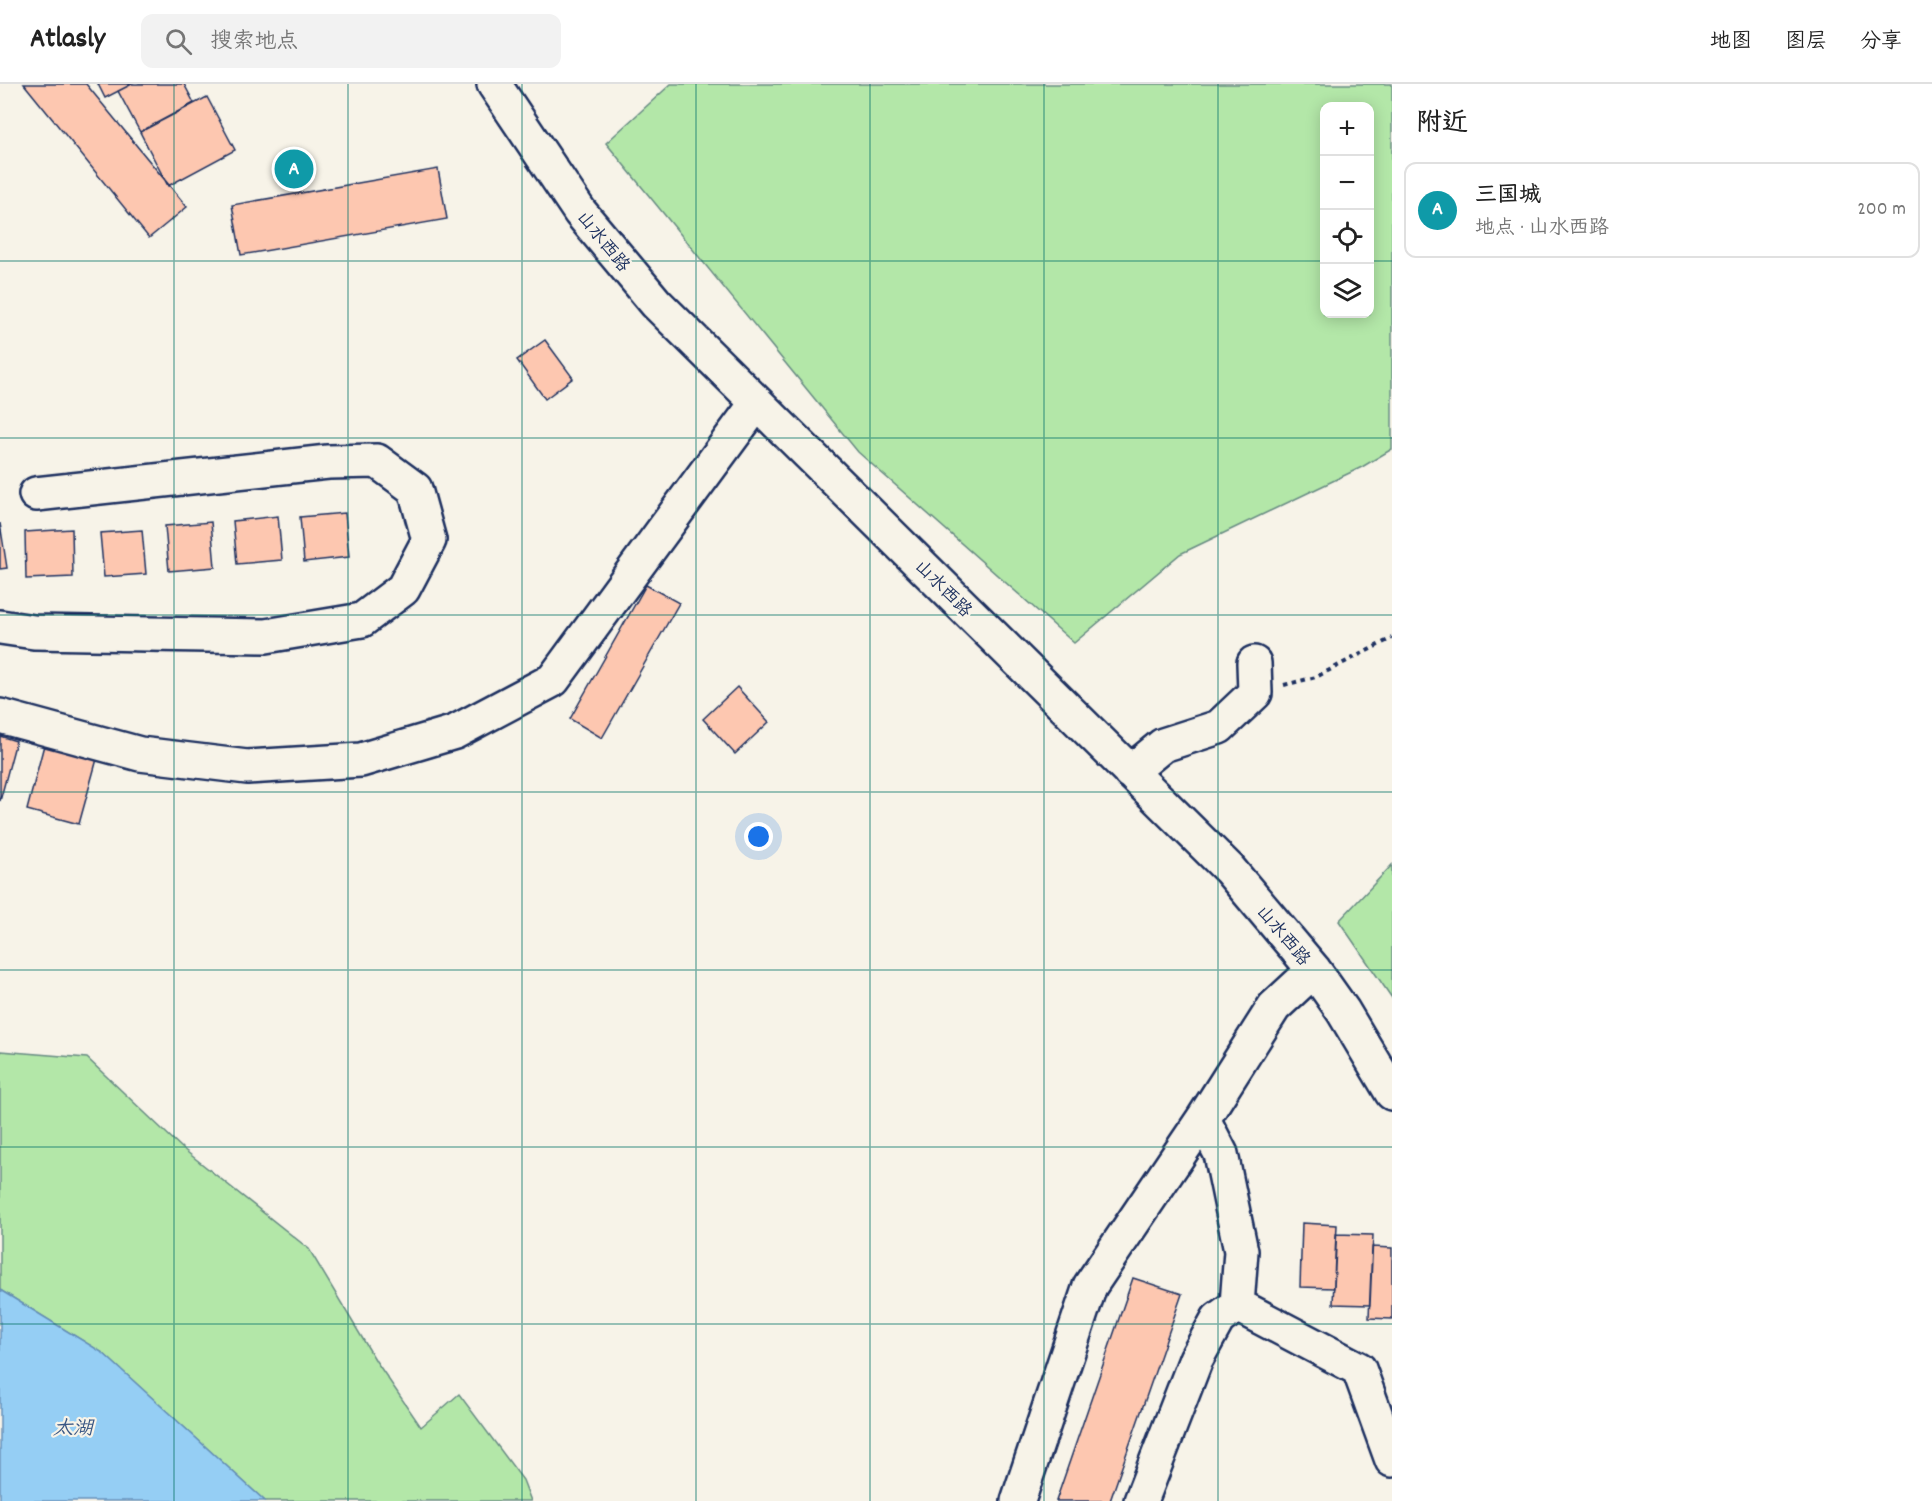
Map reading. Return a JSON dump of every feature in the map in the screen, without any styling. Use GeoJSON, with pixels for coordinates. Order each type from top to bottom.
{"type":"FeatureCollection","features":[{"type":"Feature","properties":{"kind":"street","name":"山水西路"},"geometry":{"type":"LineString","coordinates":[[494,84],[580,212],[656,303],[1229,869],[1314,970],[1343,1011],[1392,1093]]}},
{"type":"Feature","properties":{"kind":"street"},"geometry":{"type":"LineString","coordinates":[[0,716],[140,754],[247,767],[360,760],[455,732],[553,680],[756,404]]}},
{"type":"Feature","properties":{"kind":"street"},"geometry":{"type":"LineString","coordinates":[[0,627],[34,632],[266,636],[362,620],[403,589],[429,540],[415,489],[377,461],[328,462],[36,494]]}},
{"type":"Feature","properties":{"kind":"street"},"geometry":{"type":"LineString","coordinates":[[1130,772],[1163,745],[1220,727],[1255,678]]}},
{"type":"Feature","properties":{"kind":"street"},"geometry":{"type":"LineString","coordinates":[[1018,1501],[1090,1286],[1203,1119],[1274,1007],[1314,970]]}},
{"type":"Feature","properties":{"kind":"street"},"geometry":{"type":"LineString","coordinates":[[1141,1501],[1196,1359],[1218,1319],[1237,1305],[1241,1251],[1221,1154],[1203,1119]]}},
{"type":"Feature","properties":{"kind":"street"},"geometry":{"type":"LineString","coordinates":[[1237,1305],[1359,1368],[1392,1460]]}},
{"type":"Feature","properties":{"kind":"path"},"geometry":{"type":"LineString","coordinates":[[1255,678],[1316,677],[1392,638]]}},
{"type":"Feature","properties":{"kind":"green space"},"geometry":{"type":"Polygon","coordinates":[[[671,84],[1392,84],[1392,449],[1362,467],[1180,554],[1074,643],[858,452],[606,143],[671,84]]]}},
{"type":"Feature","properties":{"kind":"green space"},"geometry":{"type":"Polygon","coordinates":[[[1392,865],[1392,998],[1339,921],[1392,865]]]}},
{"type":"Feature","properties":{"kind":"green space"},"geometry":{"type":"Polygon","coordinates":[[[0,1051],[87,1058],[182,1148],[309,1249],[376,1361],[421,1427],[459,1394],[523,1480],[531,1501],[265,1501],[103,1353],[0,1290],[0,1051]]]}},
{"type":"Feature","properties":{"kind":"water","name":"太湖"},"geometry":{"type":"Polygon","coordinates":[[[0,1290],[103,1353],[265,1501],[0,1501],[0,1290]]]}},
{"type":"Feature","properties":{"kind":"building"},"geometry":{"type":"Polygon","coordinates":[[[24,84],[86,84],[187,207],[149,238],[24,84]]]}},
{"type":"Feature","properties":{"kind":"building"},"geometry":{"type":"Polygon","coordinates":[[[98,84],[132,84],[105,98],[98,84]]]}},
{"type":"Feature","properties":{"kind":"building"},"geometry":{"type":"Polygon","coordinates":[[[132,84],[184,84],[194,103],[140,132],[118,91],[132,84]]]}},
{"type":"Feature","properties":{"kind":"building"},"geometry":{"type":"Polygon","coordinates":[[[207,97],[235,150],[168,186],[140,132],[207,97]]]}},
{"type":"Feature","properties":{"kind":"building"},"geometry":{"type":"Polygon","coordinates":[[[438,169],[447,219],[241,255],[232,205],[438,169]]]}},
{"type":"Feature","properties":{"kind":"building"},"geometry":{"type":"Polygon","coordinates":[[[545,340],[573,378],[545,399],[517,360],[545,340]]]}},
{"type":"Feature","properties":{"kind":"building"},"geometry":{"type":"Polygon","coordinates":[[[345,513],[349,557],[304,562],[300,517],[345,513]]]}},
{"type":"Feature","properties":{"kind":"building"},"geometry":{"type":"Polygon","coordinates":[[[278,516],[282,560],[237,564],[233,521],[278,516]]]}},
{"type":"Feature","properties":{"kind":"building"},"geometry":{"type":"Polygon","coordinates":[[[211,522],[215,567],[169,571],[165,526],[211,522]]]}},
{"type":"Feature","properties":{"kind":"building"},"geometry":{"type":"Polygon","coordinates":[[[0,523],[7,568],[0,569],[0,523]]]}},
{"type":"Feature","properties":{"kind":"building"},"geometry":{"type":"Polygon","coordinates":[[[72,529],[73,577],[26,579],[25,532],[72,529]]]}},
{"type":"Feature","properties":{"kind":"building"},"geometry":{"type":"Polygon","coordinates":[[[142,530],[146,574],[104,577],[100,533],[142,530]]]}},
{"type":"Feature","properties":{"kind":"building"},"geometry":{"type":"Polygon","coordinates":[[[646,585],[679,603],[602,738],[570,719],[646,585]]]}},
{"type":"Feature","properties":{"kind":"building"},"geometry":{"type":"Polygon","coordinates":[[[737,687],[769,722],[735,754],[703,719],[737,687]]]}},
{"type":"Feature","properties":{"kind":"building"},"geometry":{"type":"Polygon","coordinates":[[[0,736],[16,741],[0,801],[0,736]]]}},
{"type":"Feature","properties":{"kind":"building"},"geometry":{"type":"Polygon","coordinates":[[[44,745],[97,759],[79,824],[27,810],[44,745]]]}},
{"type":"Feature","properties":{"kind":"building"},"geometry":{"type":"Polygon","coordinates":[[[1302,1223],[1337,1225],[1334,1288],[1300,1287],[1302,1223]]]}},
{"type":"Feature","properties":{"kind":"building"},"geometry":{"type":"Polygon","coordinates":[[[1336,1234],[1373,1235],[1370,1305],[1333,1304],[1336,1234]]]}},
{"type":"Feature","properties":{"kind":"building"},"geometry":{"type":"Polygon","coordinates":[[[1372,1247],[1392,1248],[1392,1319],[1369,1318],[1372,1247]]]}},
{"type":"Feature","properties":{"kind":"building"},"geometry":{"type":"Polygon","coordinates":[[[1133,1278],[1182,1294],[1110,1501],[1056,1501],[1133,1278]]]}},
{"type":"Feature","properties":{"kind":"place","name":"三国城"},"geometry":{"type":"Point","coordinates":[294,169]}}]}
